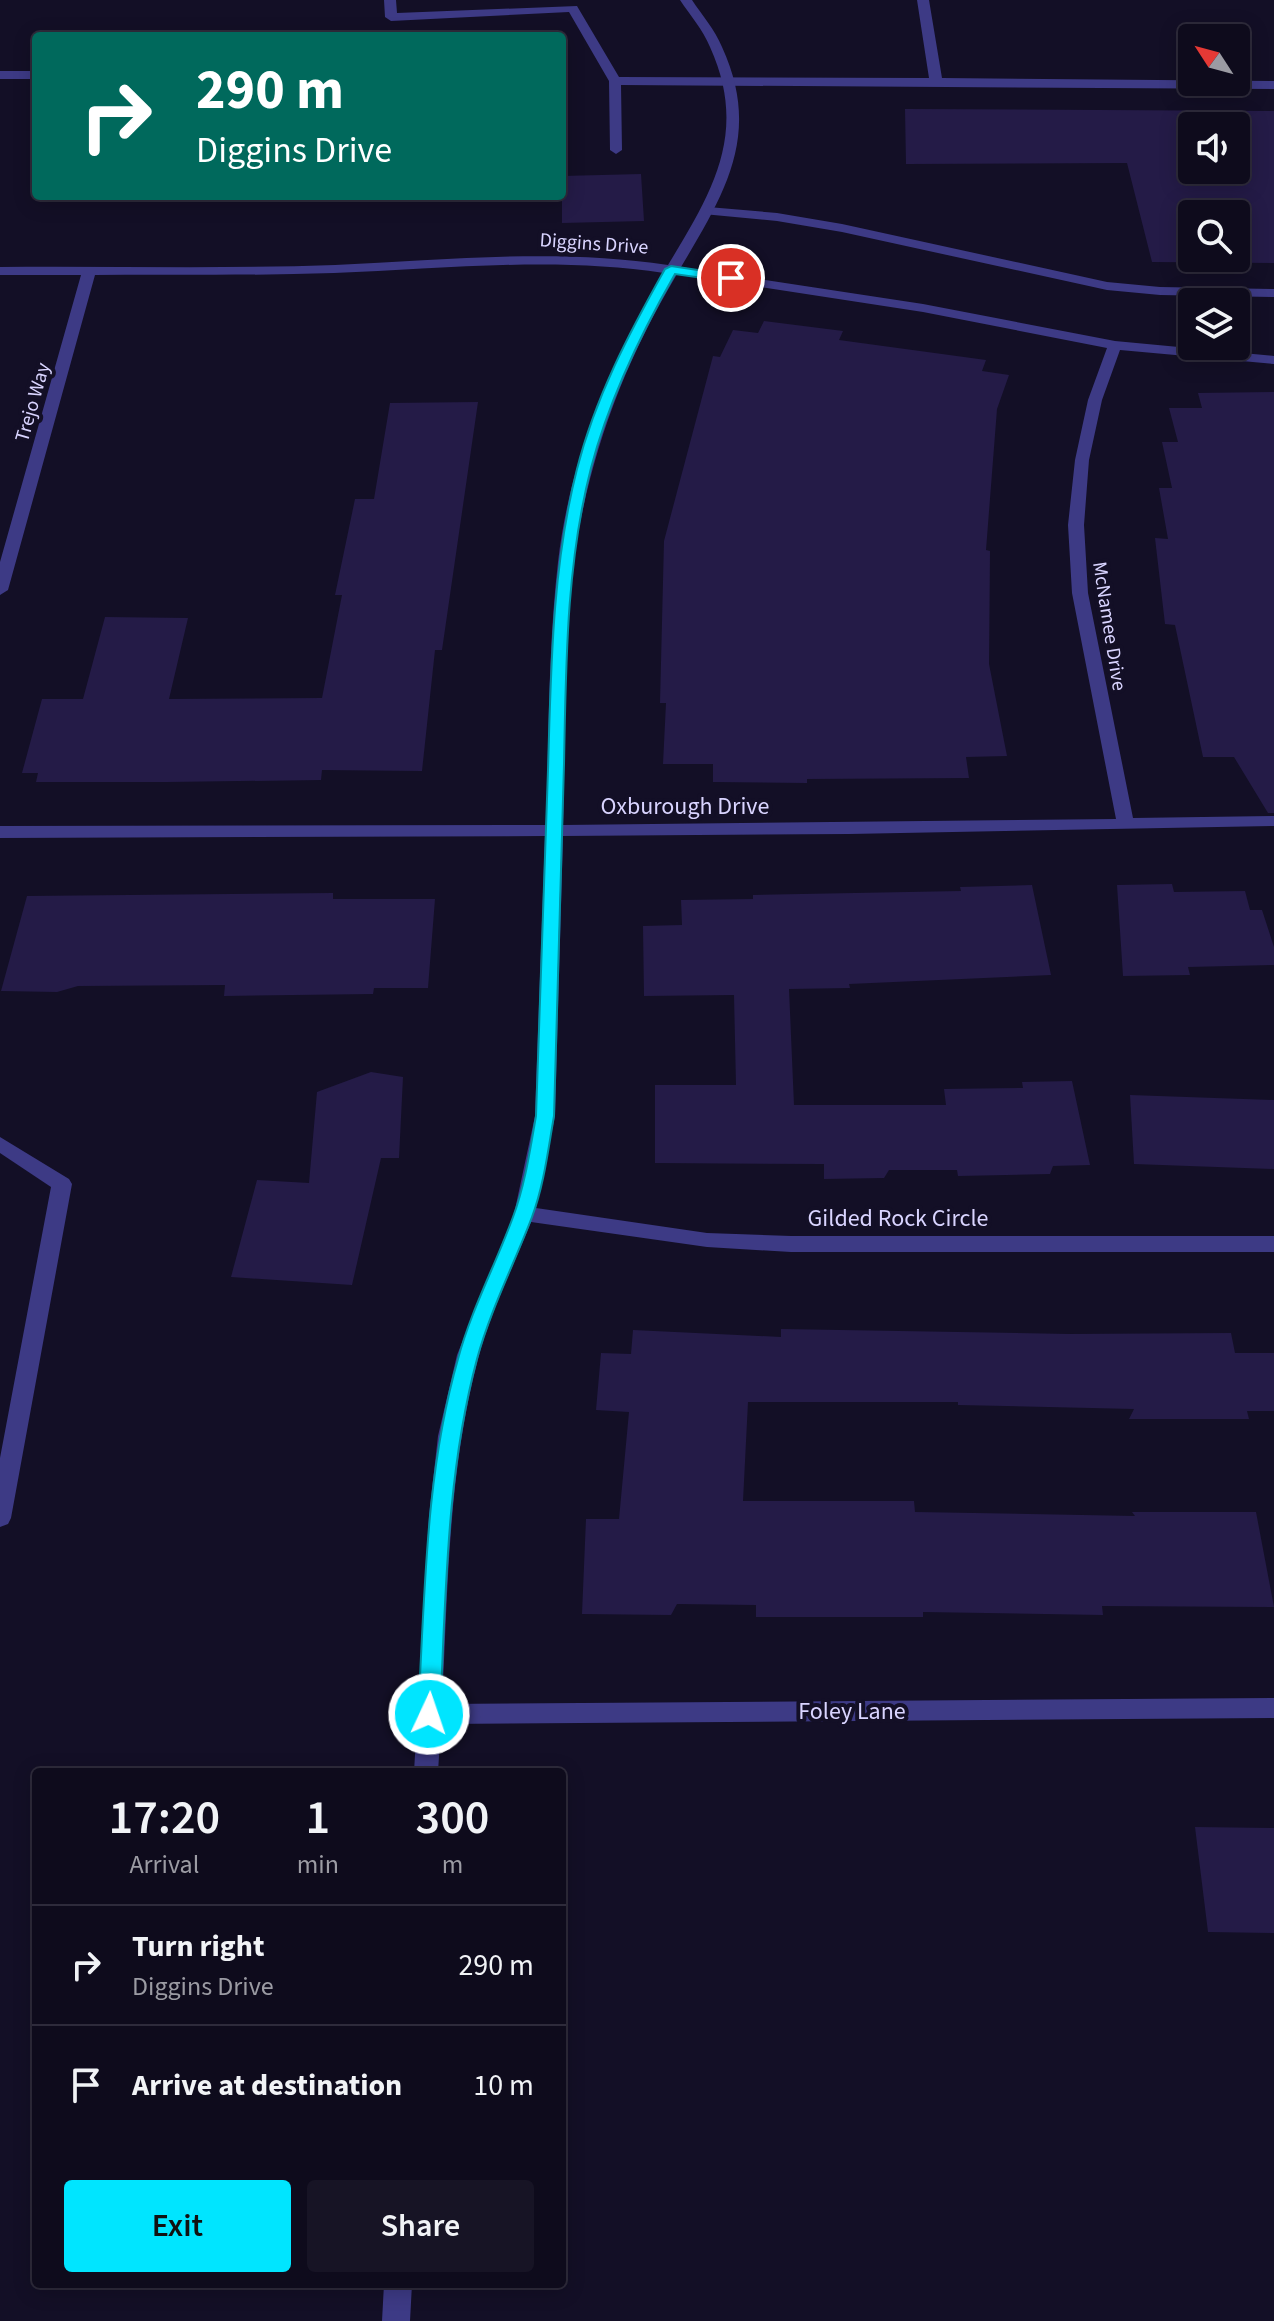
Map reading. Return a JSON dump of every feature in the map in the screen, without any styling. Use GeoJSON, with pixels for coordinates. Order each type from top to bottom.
{"type":"FeatureCollection","features":[{"type":"Feature","properties":{"kind":"street"},"geometry":{"type":"LineString","coordinates":[[390,0],[391,17],[573,8],[615,81],[616,150]]}},
{"type":"Feature","properties":{"kind":"street"},"geometry":{"type":"LineString","coordinates":[[426,1768],[440,1516],[449,1436],[468,1355],[524,1214],[545,1116],[560,646],[566,560],[584,469],[604,405],[638,328],[708,211],[729,157],[733,118],[729,80],[715,44],[686,0]]}},
{"type":"Feature","properties":{"kind":"street"},"geometry":{"type":"LineString","coordinates":[[923,0],[936,82]]}},
{"type":"Feature","properties":{"kind":"street"},"geometry":{"type":"LineString","coordinates":[[0,75],[32,75]]}},
{"type":"Feature","properties":{"kind":"street"},"geometry":{"type":"LineString","coordinates":[[615,81],[1274,85]]}},
{"type":"Feature","properties":{"kind":"street"},"geometry":{"type":"LineString","coordinates":[[708,211],[777,217],[842,228],[1107,286],[1160,291],[1274,293]]}},
{"type":"Feature","properties":{"kind":"street","name":"Diggins Drive"},"geometry":{"type":"LineString","coordinates":[[0,271],[332,269],[523,259],[586,260],[671,269],[923,308],[1115,345],[1274,360]]}},
{"type":"Feature","properties":{"kind":"street","name":"Trejo Way"},"geometry":{"type":"LineString","coordinates":[[0,590],[89,271]]}},
{"type":"Feature","properties":{"kind":"street","name":"McNamee Drive"},"geometry":{"type":"LineString","coordinates":[[1115,345],[1095,400],[1082,460],[1076,525],[1080,593],[1125,821]]}},
{"type":"Feature","properties":{"kind":"street","name":"Oxburough Drive"},"geometry":{"type":"LineString","coordinates":[[0,832],[849,829],[1125,821],[1274,821]]}},
{"type":"Feature","properties":{"kind":"street"},"geometry":{"type":"LineString","coordinates":[[0,1144],[62,1184],[0,1518]]}},
{"type":"Feature","properties":{"kind":"street","name":"Gilded Rock Circle"},"geometry":{"type":"LineString","coordinates":[[524,1214],[707,1240],[791,1244],[1274,1244]]}},
{"type":"Feature","properties":{"kind":"street","name":"Foley Lane"},"geometry":{"type":"LineString","coordinates":[[429,1714],[1274,1708]]}},
{"type":"Feature","properties":{"kind":"street"},"geometry":{"type":"LineString","coordinates":[[396,2321],[398,2288]]}},
{"type":"Feature","properties":{"kind":"building"},"geometry":{"type":"Polygon","coordinates":[[[905,109],[1274,111],[1274,263],[1250,263],[1250,200],[1178,200],[1178,262],[1152,262],[1127,163],[906,164],[905,109]]]}},
{"type":"Feature","properties":{"kind":"building"},"geometry":{"type":"Polygon","coordinates":[[[641,174],[644,221],[562,223],[566,176],[641,174]]]}},
{"type":"Feature","properties":{"kind":"building"},"geometry":{"type":"Polygon","coordinates":[[[764,321],[843,331],[839,340],[986,360],[982,371],[1009,375],[997,409],[986,550],[990,551],[989,664],[1007,756],[966,757],[969,778],[807,779],[807,783],[713,782],[713,764],[663,764],[666,703],[660,703],[664,541],[713,356],[720,357],[733,330],[758,333],[764,321]]]}},
{"type":"Feature","properties":{"kind":"building"},"geometry":{"type":"Polygon","coordinates":[[[1274,392],[1274,813],[1268,813],[1234,757],[1203,757],[1175,625],[1165,624],[1155,538],[1168,539],[1159,488],[1172,488],[1162,442],[1178,442],[1169,408],[1202,408],[1198,393],[1274,392]]]}},
{"type":"Feature","properties":{"kind":"building"},"geometry":{"type":"Polygon","coordinates":[[[478,402],[442,650],[435,650],[422,771],[322,770],[321,780],[168,782],[36,782],[38,773],[22,773],[42,699],[83,699],[105,617],[188,618],[169,699],[322,698],[342,595],[335,595],[355,499],[374,499],[390,403],[478,402]]]}},
{"type":"Feature","properties":{"kind":"building"},"geometry":{"type":"Polygon","coordinates":[[[1172,884],[1174,892],[1245,891],[1250,910],[1262,910],[1274,947],[1274,965],[1188,967],[1190,975],[1123,976],[1117,885],[1172,884]]]}},
{"type":"Feature","properties":{"kind":"building"},"geometry":{"type":"Polygon","coordinates":[[[1032,885],[1051,975],[789,989],[794,1105],[946,1105],[944,1089],[1023,1088],[1022,1082],[1072,1081],[1090,1165],[1053,1166],[1050,1174],[958,1176],[957,1170],[889,1170],[884,1178],[824,1179],[824,1164],[655,1163],[655,1085],[736,1085],[734,995],[644,996],[643,926],[682,925],[681,900],[753,899],[753,895],[961,891],[960,887],[1032,885]]]}},
{"type":"Feature","properties":{"kind":"building"},"geometry":{"type":"Polygon","coordinates":[[[333,893],[333,899],[435,899],[428,988],[374,988],[373,994],[224,996],[225,985],[78,986],[57,992],[1,991],[27,896],[333,893]]]}},
{"type":"Feature","properties":{"kind":"building"},"geometry":{"type":"Polygon","coordinates":[[[371,1072],[403,1077],[399,1158],[381,1158],[352,1285],[231,1277],[257,1180],[309,1183],[317,1092],[371,1072]]]}},
{"type":"Feature","properties":{"kind":"building"},"geometry":{"type":"Polygon","coordinates":[[[1130,1095],[1274,1100],[1274,1169],[1134,1164],[1130,1095]]]}},
{"type":"Feature","properties":{"kind":"building"},"geometry":{"type":"Polygon","coordinates":[[[781,1329],[1069,1334],[1231,1333],[1235,1353],[1274,1353],[1274,1411],[1247,1411],[1249,1419],[1129,1419],[1134,1409],[958,1405],[958,1402],[748,1402],[743,1501],[914,1501],[915,1512],[1135,1516],[1132,1512],[1256,1512],[1274,1607],[1102,1606],[1103,1615],[923,1612],[923,1617],[756,1617],[756,1605],[677,1604],[671,1615],[582,1614],[586,1519],[619,1519],[629,1412],[596,1410],[601,1353],[631,1354],[633,1330],[781,1337],[781,1329]]]}},
{"type":"Feature","properties":{"kind":"building"},"geometry":{"type":"Polygon","coordinates":[[[1195,1827],[1274,1828],[1274,1933],[1208,1932],[1195,1827]]]}},
{"type":"Feature","properties":{"kind":"route"},"geometry":{"type":"LineString","coordinates":[[429,1714],[440,1516],[449,1436],[468,1355],[524,1214],[545,1116],[560,646],[566,560],[584,469],[604,405],[638,328],[671,269],[731,278]]}}]}
